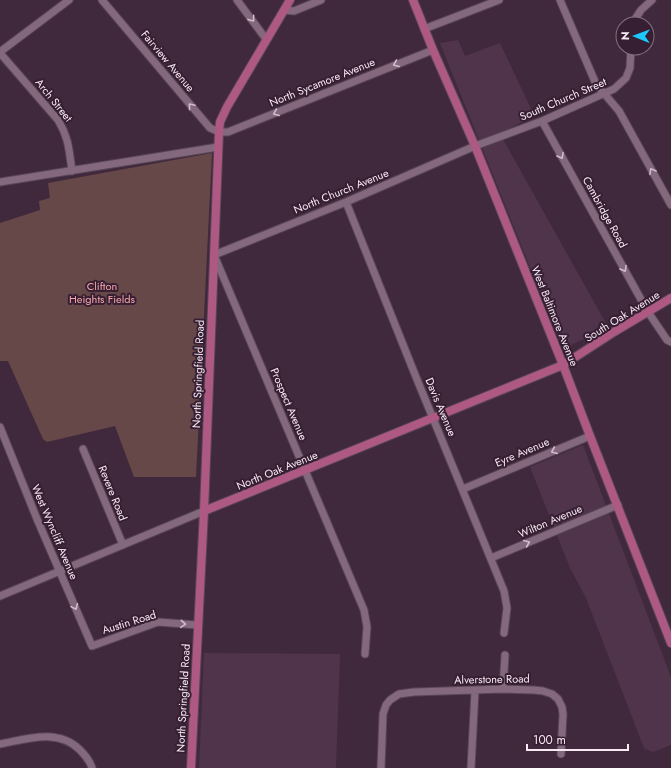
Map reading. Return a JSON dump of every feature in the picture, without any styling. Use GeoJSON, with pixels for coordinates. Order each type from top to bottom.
{"type":"FeatureCollection","features":[{"type":"Feature","properties":{"kind":"main road","name":"North Springfield Road"},"geometry":{"type":"LineString","coordinates":[[191,768],[197,625],[204,511],[218,132],[220,122],[227,107],[290,0]]}},
{"type":"Feature","properties":{"kind":"main road","name":"West Baltimore Avenue"},"geometry":{"type":"LineString","coordinates":[[413,0],[424,29],[475,146],[563,365],[671,643]]}},
{"type":"Feature","properties":{"kind":"main road","name":"South Oak Avenue"},"geometry":{"type":"LineString","coordinates":[[563,365],[671,298]]}},
{"type":"Feature","properties":{"kind":"main road","name":"North Oak Avenue"},"geometry":{"type":"LineString","coordinates":[[204,511],[563,365]]}},
{"type":"Feature","properties":{"kind":"street"},"geometry":{"type":"LineString","coordinates":[[0,52],[69,0]]}},
{"type":"Feature","properties":{"kind":"street","name":"Fairview Avenue"},"geometry":{"type":"LineString","coordinates":[[102,0],[210,128],[218,132]]}},
{"type":"Feature","properties":{"kind":"street"},"geometry":{"type":"LineString","coordinates":[[237,0],[266,39]]}},
{"type":"Feature","properties":{"kind":"street"},"geometry":{"type":"LineString","coordinates":[[284,10],[294,11],[321,0]]}},
{"type":"Feature","properties":{"kind":"street"},"geometry":{"type":"LineString","coordinates":[[424,29],[499,0]]}},
{"type":"Feature","properties":{"kind":"street"},"geometry":{"type":"LineString","coordinates":[[560,0],[596,84],[619,111],[671,205]]}},
{"type":"Feature","properties":{"kind":"street"},"geometry":{"type":"LineString","coordinates":[[637,16],[640,10],[652,0]]}},
{"type":"Feature","properties":{"kind":"street","name":"North Sycamore Avenue"},"geometry":{"type":"LineString","coordinates":[[218,132],[228,132],[433,50]]}},
{"type":"Feature","properties":{"kind":"street","name":"Arch Street"},"geometry":{"type":"LineString","coordinates":[[0,52],[58,120],[68,139],[72,171]]}},
{"type":"Feature","properties":{"kind":"street","name":"South Church Street"},"geometry":{"type":"LineString","coordinates":[[475,146],[542,122],[614,89],[626,78],[630,68],[631,56]]}},
{"type":"Feature","properties":{"kind":"street","name":"Cambridge Road"},"geometry":{"type":"LineString","coordinates":[[542,122],[648,312],[667,340],[671,342]]}},
{"type":"Feature","properties":{"kind":"street","name":"North Church Avenue"},"geometry":{"type":"LineString","coordinates":[[214,255],[346,202],[475,146]]}},
{"type":"Feature","properties":{"kind":"street"},"geometry":{"type":"LineString","coordinates":[[0,182],[218,147]]}},
{"type":"Feature","properties":{"kind":"street","name":"Davis Avenue"},"geometry":{"type":"LineString","coordinates":[[346,202],[504,591],[507,608],[504,633]]}},
{"type":"Feature","properties":{"kind":"street","name":"Prospect Avenue"},"geometry":{"type":"LineString","coordinates":[[214,255],[364,610],[366,627],[365,654]]}},
{"type":"Feature","properties":{"kind":"street","name":"West Wyncliff Avenue"},"geometry":{"type":"LineString","coordinates":[[0,427],[59,572],[92,646]]}},
{"type":"Feature","properties":{"kind":"street","name":"Eyre Avenue"},"geometry":{"type":"LineString","coordinates":[[463,489],[590,436]]}},
{"type":"Feature","properties":{"kind":"street","name":"Revere Road"},"geometry":{"type":"LineString","coordinates":[[83,449],[123,545]]}},
{"type":"Feature","properties":{"kind":"street","name":"Wilton Avenue"},"geometry":{"type":"LineString","coordinates":[[491,558],[618,505]]}},
{"type":"Feature","properties":{"kind":"street","name":"North Oak Avenue"},"geometry":{"type":"LineString","coordinates":[[0,596],[204,511]]}},
{"type":"Feature","properties":{"kind":"street","name":"Austin Road"},"geometry":{"type":"LineString","coordinates":[[92,646],[158,622],[197,625]]}},
{"type":"Feature","properties":{"kind":"street"},"geometry":{"type":"LineString","coordinates":[[503,689],[505,655]]}},
{"type":"Feature","properties":{"kind":"street","name":"Alverstone Road"},"geometry":{"type":"LineString","coordinates":[[381,768],[384,714],[386,705],[399,694],[414,692],[503,689],[543,691],[552,694],[558,699],[562,707],[561,754]]}},
{"type":"Feature","properties":{"kind":"street"},"geometry":{"type":"LineString","coordinates":[[471,768],[475,691]]}},
{"type":"Feature","properties":{"kind":"street"},"geometry":{"type":"LineString","coordinates":[[0,744],[42,736],[59,738],[75,745],[87,758],[92,768]]}},
{"type":"Feature","properties":{"kind":"shaded area"},"geometry":{"type":"Polygon","coordinates":[[[458,40],[465,56],[500,43],[534,115],[500,134],[608,327],[563,349],[440,43],[458,40]]]}},
{"type":"Feature","properties":{"kind":"shaded area"},"geometry":{"type":"Polygon","coordinates":[[[583,445],[671,677],[671,745],[653,752],[644,748],[586,598],[570,568],[530,467],[583,445]]]}},
{"type":"Feature","properties":{"kind":"shaded area"},"geometry":{"type":"Polygon","coordinates":[[[204,653],[340,654],[336,768],[199,768],[204,653]]]}},
{"type":"Feature","properties":{"kind":"green space","name":"Clifton Heights Fields"},"geometry":{"type":"Polygon","coordinates":[[[212,153],[196,477],[134,477],[115,426],[47,442],[43,439],[8,361],[0,361],[0,223],[40,210],[39,201],[50,198],[48,183],[212,153]]]}}]}
